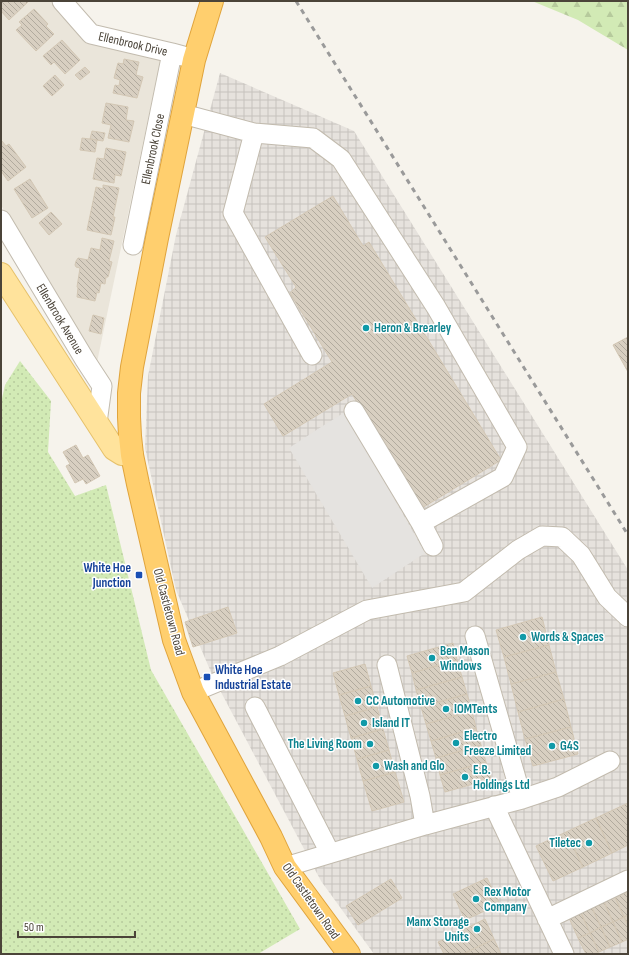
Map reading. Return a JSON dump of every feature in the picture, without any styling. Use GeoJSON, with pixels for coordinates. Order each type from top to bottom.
{"type":"FeatureCollection","features":[{"type":"Feature","properties":{"kind":"highway","name":"Old Castletown Road"},"geometry":{"type":"LineString","coordinates":[[212,1],[194,60],[132,367],[129,393],[132,456],[174,640],[193,692],[271,837],[285,867],[349,954]]}},
{"type":"Feature","properties":{"kind":"main road"},"geometry":{"type":"LineString","coordinates":[[1,274],[114,449],[122,454],[132,456]]}},
{"type":"Feature","properties":{"kind":"street","name":"Ellenbrook Drive"},"geometry":{"type":"LineString","coordinates":[[62,1],[91,34],[172,53],[194,60]]}},
{"type":"Feature","properties":{"kind":"street","name":"Ellenbrook Close"},"geometry":{"type":"LineString","coordinates":[[133,245],[172,53]]}},
{"type":"Feature","properties":{"kind":"street"},"geometry":{"type":"LineString","coordinates":[[183,114],[254,133],[313,138],[341,159],[436,307],[517,447],[503,477],[420,523]]}},
{"type":"Feature","properties":{"kind":"street"},"geometry":{"type":"LineString","coordinates":[[254,133],[233,213],[312,355]]}},
{"type":"Feature","properties":{"kind":"street","name":"Ellenbrook Avenue"},"geometry":{"type":"LineString","coordinates":[[1,220],[102,386],[97,423]]}},
{"type":"Feature","properties":{"kind":"street"},"geometry":{"type":"LineString","coordinates":[[354,411],[433,546]]}},
{"type":"Feature","properties":{"kind":"street"},"geometry":{"type":"LineString","coordinates":[[193,692],[280,656],[367,610],[464,592],[518,550],[542,536],[562,537],[582,555],[607,597],[628,617]]}},
{"type":"Feature","properties":{"kind":"street"},"geometry":{"type":"LineString","coordinates":[[475,636],[522,799]]}},
{"type":"Feature","properties":{"kind":"street"},"geometry":{"type":"LineString","coordinates":[[387,665],[420,796],[425,825]]}},
{"type":"Feature","properties":{"kind":"street"},"geometry":{"type":"LineString","coordinates":[[255,707],[330,853]]}},
{"type":"Feature","properties":{"kind":"street"},"geometry":{"type":"LineString","coordinates":[[285,867],[425,825],[522,799],[558,787],[610,761]]}},
{"type":"Feature","properties":{"kind":"street"},"geometry":{"type":"LineString","coordinates":[[494,806],[564,954]]}},
{"type":"Feature","properties":{"kind":"street"},"geometry":{"type":"LineString","coordinates":[[547,918],[628,880]]}},
{"type":"Feature","properties":{"kind":"shaded area"},"geometry":{"type":"Polygon","coordinates":[[[1,1],[52,1],[89,43],[161,57],[96,367],[1,205],[1,1]]]}},
{"type":"Feature","properties":{"kind":"shaded area"},"geometry":{"type":"Polygon","coordinates":[[[220,73],[354,131],[628,570],[628,954],[374,954],[321,881],[213,677],[176,590],[145,448],[148,376],[176,235],[220,73]]]}},
{"type":"Feature","properties":{"kind":"shaded area"},"geometry":{"type":"Polygon","coordinates":[[[345,412],[425,553],[372,588],[289,448],[345,412]]]}},
{"type":"Feature","properties":{"kind":"green space"},"geometry":{"type":"Polygon","coordinates":[[[532,1],[628,1],[628,50],[578,20],[532,1]]]}},
{"type":"Feature","properties":{"kind":"green space"},"geometry":{"type":"Polygon","coordinates":[[[20,361],[51,401],[48,452],[75,496],[106,485],[151,670],[300,929],[258,954],[1,954],[1,403],[5,385],[20,361]]]}},
{"type":"Feature","properties":{"kind":"building"},"geometry":{"type":"Polygon","coordinates":[[[1,1],[28,2],[9,20],[1,11],[1,1]]]}},
{"type":"Feature","properties":{"kind":"building"},"geometry":{"type":"Polygon","coordinates":[[[34,9],[48,24],[46,26],[54,34],[36,51],[16,30],[22,25],[19,22],[34,9]]]}},
{"type":"Feature","properties":{"kind":"building"},"geometry":{"type":"Polygon","coordinates":[[[62,40],[80,60],[65,74],[54,62],[51,65],[43,56],[62,40]]]}},
{"type":"Feature","properties":{"kind":"building"},"geometry":{"type":"Polygon","coordinates":[[[124,59],[139,62],[136,75],[143,77],[137,98],[113,93],[115,85],[119,86],[120,80],[114,78],[118,63],[123,64],[124,59]]]}},
{"type":"Feature","properties":{"kind":"building"},"geometry":{"type":"Polygon","coordinates":[[[85,67],[90,72],[80,80],[75,75],[85,67]]]}},
{"type":"Feature","properties":{"kind":"building"},"geometry":{"type":"Polygon","coordinates":[[[55,75],[64,85],[52,96],[43,86],[55,75]]]}},
{"type":"Feature","properties":{"kind":"building"},"geometry":{"type":"Polygon","coordinates":[[[106,103],[128,107],[126,120],[134,121],[129,142],[108,138],[111,125],[102,123],[106,103]]]}},
{"type":"Feature","properties":{"kind":"building"},"geometry":{"type":"Polygon","coordinates":[[[92,131],[105,133],[103,141],[90,139],[92,131]]]}},
{"type":"Feature","properties":{"kind":"building"},"geometry":{"type":"Polygon","coordinates":[[[82,138],[97,140],[95,152],[80,150],[82,138]]]}},
{"type":"Feature","properties":{"kind":"building"},"geometry":{"type":"Polygon","coordinates":[[[1,141],[6,146],[9,144],[26,167],[8,181],[1,171],[1,141]]]}},
{"type":"Feature","properties":{"kind":"building"},"geometry":{"type":"Polygon","coordinates":[[[106,148],[126,152],[121,176],[115,175],[114,183],[93,179],[97,158],[104,159],[106,148]]]}},
{"type":"Feature","properties":{"kind":"building"},"geometry":{"type":"Polygon","coordinates":[[[30,179],[48,208],[32,218],[14,189],[30,179]]]}},
{"type":"Feature","properties":{"kind":"building"},"geometry":{"type":"Polygon","coordinates":[[[103,185],[119,188],[111,235],[87,230],[96,187],[103,189],[103,185]]]}},
{"type":"Feature","properties":{"kind":"building","name":"Heron & Brearley"},"geometry":{"type":"Polygon","coordinates":[[[333,196],[363,246],[369,242],[501,460],[422,508],[352,394],[283,436],[264,404],[332,362],[290,293],[296,287],[265,237],[333,196]]]}},
{"type":"Feature","properties":{"kind":"building"},"geometry":{"type":"Polygon","coordinates":[[[51,212],[62,224],[49,235],[39,223],[51,212]]]}},
{"type":"Feature","properties":{"kind":"building"},"geometry":{"type":"Polygon","coordinates":[[[102,238],[114,241],[109,261],[112,262],[108,277],[106,277],[105,284],[101,283],[99,293],[97,292],[95,301],[77,297],[80,268],[76,267],[76,261],[78,258],[88,260],[91,248],[100,250],[102,238]]]}},
{"type":"Feature","properties":{"kind":"building"},"geometry":{"type":"Polygon","coordinates":[[[93,315],[104,318],[101,334],[89,331],[93,315]]]}},
{"type":"Feature","properties":{"kind":"building"},"geometry":{"type":"Polygon","coordinates":[[[628,337],[628,372],[613,345],[628,337]]]}},
{"type":"Feature","properties":{"kind":"building"},"geometry":{"type":"Polygon","coordinates":[[[76,445],[83,458],[88,455],[100,476],[86,484],[83,479],[75,483],[66,466],[70,464],[63,452],[76,445]]]}},
{"type":"Feature","properties":{"kind":"building"},"geometry":{"type":"Polygon","coordinates":[[[228,607],[237,633],[193,647],[185,622],[228,607]]]}},
{"type":"Feature","properties":{"kind":"building","name":"Words & Spaces"},"geometry":{"type":"Polygon","coordinates":[[[542,617],[549,645],[504,657],[496,630],[542,617]]]}},
{"type":"Feature","properties":{"kind":"building","name":"Ben Mason Windows"},"geometry":{"type":"Polygon","coordinates":[[[453,643],[457,660],[412,673],[407,656],[453,643]]]}},
{"type":"Feature","properties":{"kind":"building","name":"Words & Spaces"},"geometry":{"type":"Polygon","coordinates":[[[549,645],[556,672],[511,684],[504,657],[549,645]]]}},
{"type":"Feature","properties":{"kind":"building","name":"Ben Mason Windows"},"geometry":{"type":"Polygon","coordinates":[[[457,660],[462,677],[416,690],[412,673],[457,660]]]}},
{"type":"Feature","properties":{"kind":"building"},"geometry":{"type":"Polygon","coordinates":[[[365,664],[371,686],[339,695],[333,673],[365,664]]]}},
{"type":"Feature","properties":{"kind":"building","name":"G4S"},"geometry":{"type":"Polygon","coordinates":[[[556,672],[564,699],[518,712],[511,684],[556,672]]]}},
{"type":"Feature","properties":{"kind":"building"},"geometry":{"type":"Polygon","coordinates":[[[462,677],[467,694],[421,707],[416,690],[462,677]]]}},
{"type":"Feature","properties":{"kind":"building","name":"CC Automotive"},"geometry":{"type":"Polygon","coordinates":[[[371,686],[377,707],[345,716],[339,695],[371,686]]]}},
{"type":"Feature","properties":{"kind":"building","name":"IOMTents"},"geometry":{"type":"Polygon","coordinates":[[[467,694],[472,711],[426,724],[421,707],[467,694]]]}},
{"type":"Feature","properties":{"kind":"building","name":"G4S"},"geometry":{"type":"Polygon","coordinates":[[[564,699],[571,727],[525,739],[518,712],[564,699]]]}},
{"type":"Feature","properties":{"kind":"building","name":"Island IT"},"geometry":{"type":"Polygon","coordinates":[[[377,707],[383,729],[351,738],[345,716],[377,707]]]}},
{"type":"Feature","properties":{"kind":"building"},"geometry":{"type":"Polygon","coordinates":[[[472,711],[476,728],[431,741],[426,724],[472,711]]]}},
{"type":"Feature","properties":{"kind":"building","name":"G4S"},"geometry":{"type":"Polygon","coordinates":[[[571,727],[578,754],[533,766],[525,739],[571,727]]]}},
{"type":"Feature","properties":{"kind":"building","name":"Electro Freeze Limited"},"geometry":{"type":"Polygon","coordinates":[[[476,728],[481,745],[436,758],[431,741],[476,728]]]}},
{"type":"Feature","properties":{"kind":"building","name":"The Living Room"},"geometry":{"type":"Polygon","coordinates":[[[383,729],[389,750],[357,759],[351,738],[383,729]]]}},
{"type":"Feature","properties":{"kind":"building"},"geometry":{"type":"Polygon","coordinates":[[[481,745],[486,762],[440,775],[436,758],[481,745]]]}},
{"type":"Feature","properties":{"kind":"building","name":"Wash and Glo"},"geometry":{"type":"Polygon","coordinates":[[[389,750],[395,772],[363,781],[357,759],[389,750]]]}},
{"type":"Feature","properties":{"kind":"building","name":"E.B. Holdings Ltd"},"geometry":{"type":"Polygon","coordinates":[[[486,762],[491,779],[445,792],[440,775],[486,762]]]}},
{"type":"Feature","properties":{"kind":"building"},"geometry":{"type":"Polygon","coordinates":[[[395,772],[404,802],[372,811],[363,781],[395,772]]]}},
{"type":"Feature","properties":{"kind":"building"},"geometry":{"type":"Polygon","coordinates":[[[628,803],[628,845],[612,853],[596,818],[628,803]]]}},
{"type":"Feature","properties":{"kind":"building","name":"Tiletec"},"geometry":{"type":"Polygon","coordinates":[[[596,818],[612,853],[583,867],[566,832],[596,818]]]}},
{"type":"Feature","properties":{"kind":"building"},"geometry":{"type":"Polygon","coordinates":[[[566,832],[583,867],[553,881],[536,846],[566,832]]]}},
{"type":"Feature","properties":{"kind":"building","name":"Rex Motor Company"},"geometry":{"type":"Polygon","coordinates":[[[487,878],[500,904],[465,920],[453,894],[487,878]]]}},
{"type":"Feature","properties":{"kind":"building"},"geometry":{"type":"Polygon","coordinates":[[[391,879],[402,898],[358,925],[346,906],[391,879]]]}},
{"type":"Feature","properties":{"kind":"building"},"geometry":{"type":"Polygon","coordinates":[[[627,892],[628,915],[624,917],[615,897],[627,892]]]}},
{"type":"Feature","properties":{"kind":"building"},"geometry":{"type":"Polygon","coordinates":[[[615,897],[624,917],[613,922],[604,902],[615,897]]]}},
{"type":"Feature","properties":{"kind":"building"},"geometry":{"type":"Polygon","coordinates":[[[604,902],[613,922],[601,927],[592,908],[604,902]]]}},
{"type":"Feature","properties":{"kind":"building"},"geometry":{"type":"Polygon","coordinates":[[[592,908],[601,927],[590,933],[581,913],[592,908]]]}},
{"type":"Feature","properties":{"kind":"building"},"geometry":{"type":"Polygon","coordinates":[[[581,913],[590,933],[578,938],[569,918],[581,913]]]}},
{"type":"Feature","properties":{"kind":"building"},"geometry":{"type":"Polygon","coordinates":[[[628,915],[628,925],[624,917],[628,915]]]}},
{"type":"Feature","properties":{"kind":"building"},"geometry":{"type":"Polygon","coordinates":[[[624,917],[628,925],[628,939],[622,942],[613,922],[624,917]]]}},
{"type":"Feature","properties":{"kind":"building","name":"Manx Storage Units"},"geometry":{"type":"Polygon","coordinates":[[[485,919],[494,939],[463,954],[444,954],[438,942],[485,919]]]}},
{"type":"Feature","properties":{"kind":"building"},"geometry":{"type":"Polygon","coordinates":[[[613,922],[622,942],[610,947],[601,927],[613,922]]]}},
{"type":"Feature","properties":{"kind":"building"},"geometry":{"type":"Polygon","coordinates":[[[601,927],[610,947],[599,952],[590,933],[601,927]]]}},
{"type":"Feature","properties":{"kind":"building"},"geometry":{"type":"Polygon","coordinates":[[[590,933],[599,952],[595,954],[586,954],[578,938],[590,933]]]}},
{"type":"Feature","properties":{"kind":"building","name":"Manx Storage Units"},"geometry":{"type":"Polygon","coordinates":[[[494,939],[501,954],[463,954],[494,939]]]}},
{"type":"Feature","properties":{"kind":"railway"},"geometry":{"type":"LineString","coordinates":[[296,1],[628,535]]}},
{"type":"Feature","properties":{"kind":"place","name":"Heron & Brearley"},"geometry":{"type":"Point","coordinates":[366,328]}},
{"type":"Feature","properties":{"kind":"place","name":"White Hoe Junction"},"geometry":{"type":"Point","coordinates":[139,575]}},
{"type":"Feature","properties":{"kind":"place","name":"Words & Spaces"},"geometry":{"type":"Point","coordinates":[523,637]}},
{"type":"Feature","properties":{"kind":"place","name":"Ben Mason Windows"},"geometry":{"type":"Point","coordinates":[432,658]}},
{"type":"Feature","properties":{"kind":"place","name":"White Hoe Industrial Estate"},"geometry":{"type":"Point","coordinates":[207,677]}},
{"type":"Feature","properties":{"kind":"place","name":"CC Automotive"},"geometry":{"type":"Point","coordinates":[358,701]}},
{"type":"Feature","properties":{"kind":"place","name":"IOMTents"},"geometry":{"type":"Point","coordinates":[446,709]}},
{"type":"Feature","properties":{"kind":"place","name":"Island IT"},"geometry":{"type":"Point","coordinates":[364,723]}},
{"type":"Feature","properties":{"kind":"place","name":"Electro Freeze Limited"},"geometry":{"type":"Point","coordinates":[456,743]}},
{"type":"Feature","properties":{"kind":"place","name":"The Living Room"},"geometry":{"type":"Point","coordinates":[370,744]}},
{"type":"Feature","properties":{"kind":"place","name":"G4S"},"geometry":{"type":"Point","coordinates":[552,746]}},
{"type":"Feature","properties":{"kind":"place","name":"Wash and Glo"},"geometry":{"type":"Point","coordinates":[376,766]}},
{"type":"Feature","properties":{"kind":"place","name":"E.B. Holdings Ltd"},"geometry":{"type":"Point","coordinates":[465,777]}},
{"type":"Feature","properties":{"kind":"place","name":"Tiletec"},"geometry":{"type":"Point","coordinates":[589,843]}},
{"type":"Feature","properties":{"kind":"place","name":"Rex Motor Company"},"geometry":{"type":"Point","coordinates":[476,899]}},
{"type":"Feature","properties":{"kind":"place","name":"Manx Storage Units"},"geometry":{"type":"Point","coordinates":[477,929]}}]}
